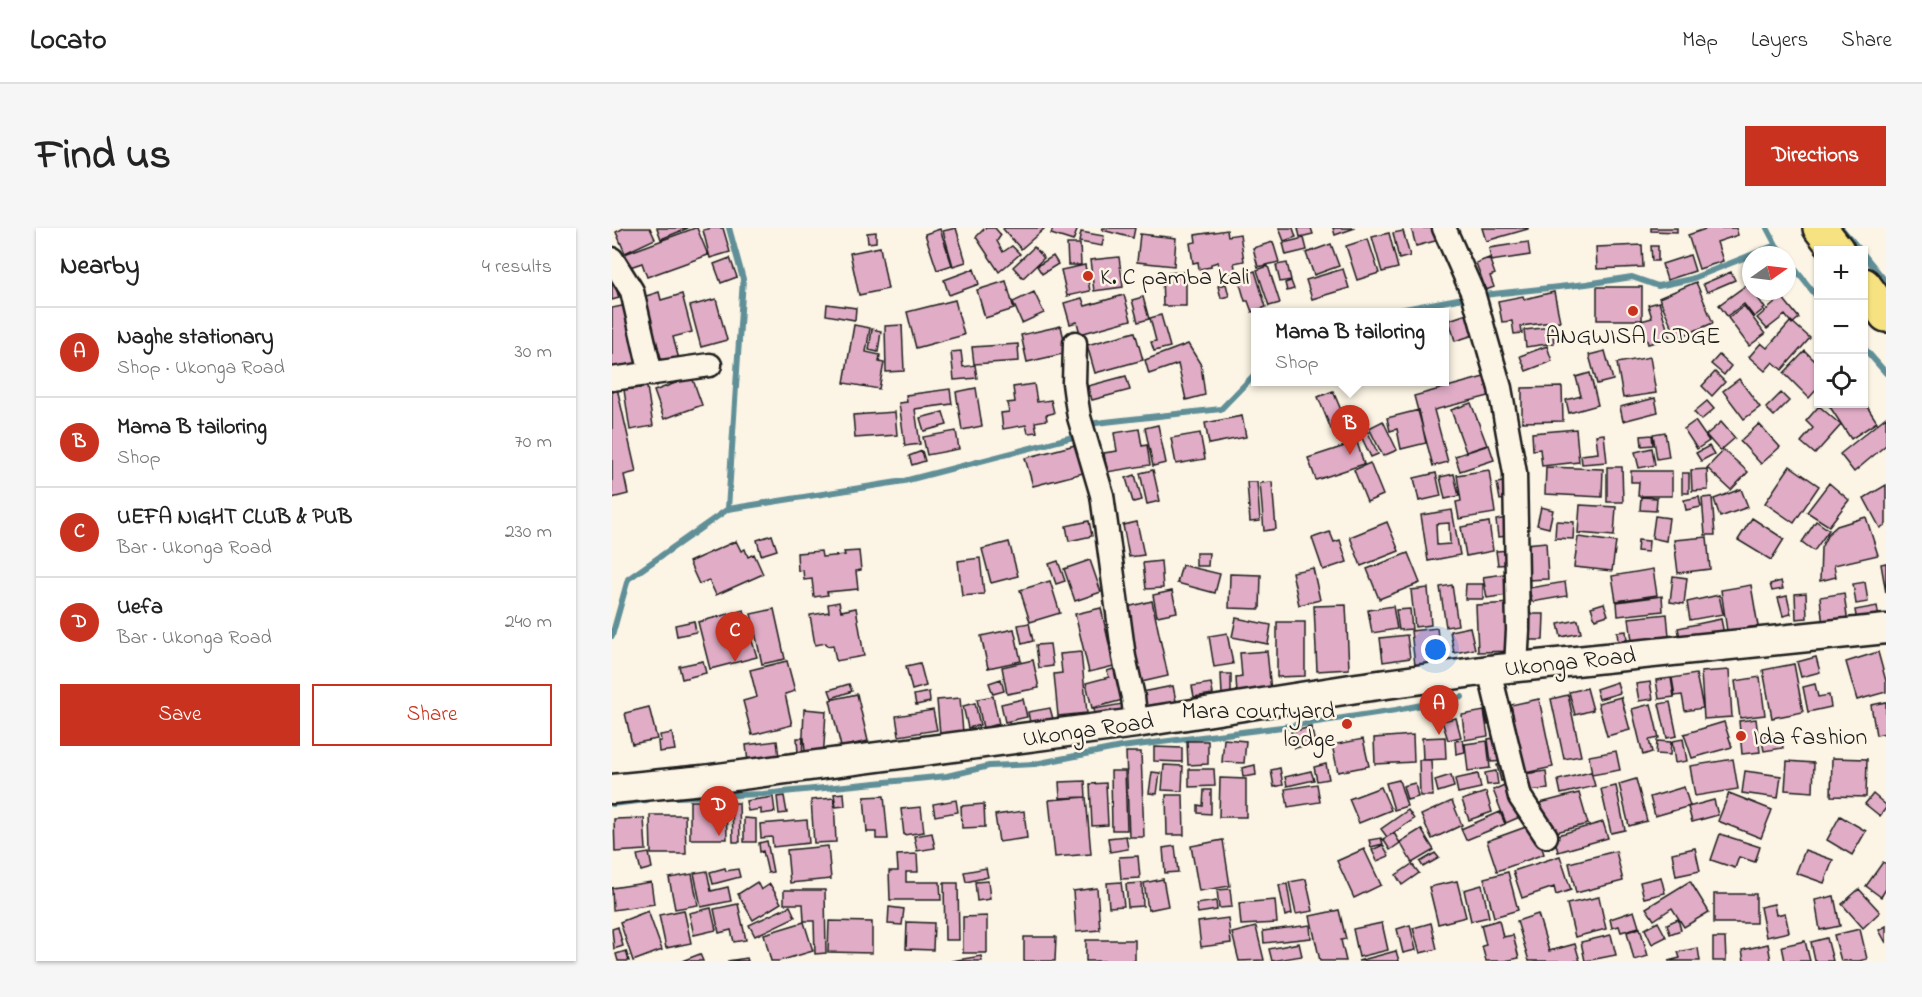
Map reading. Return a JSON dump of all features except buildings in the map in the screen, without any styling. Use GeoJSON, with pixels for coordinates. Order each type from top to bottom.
{"type":"FeatureCollection","features":[{"type":"Feature","properties":{"kind":"main road"},"geometry":{"type":"LineString","coordinates":[[1868,292],[1886,315]]}},
{"type":"Feature","properties":{"kind":"street"},"geometry":{"type":"LineString","coordinates":[[1444,228],[1474,296],[1500,387],[1515,473],[1518,630],[1503,668],[1520,797],[1546,836]]}},
{"type":"Feature","properties":{"kind":"street"},"geometry":{"type":"LineString","coordinates":[[612,259],[632,291],[651,374]]}},
{"type":"Feature","properties":{"kind":"street"},"geometry":{"type":"LineString","coordinates":[[1076,343],[1074,383],[1079,417],[1102,495],[1124,657],[1136,723]]}},
{"type":"Feature","properties":{"kind":"street"},"geometry":{"type":"LineString","coordinates":[[612,379],[710,365]]}},
{"type":"Feature","properties":{"kind":"street","name":"Ukonga Road"},"geometry":{"type":"LineString","coordinates":[[612,789],[703,780],[1136,723],[1357,688],[1503,668],[1886,629]]}},
{"type":"Feature","properties":{"kind":"waterway"},"geometry":{"type":"LineString","coordinates":[[728,509],[743,279],[729,228]]}},
{"type":"Feature","properties":{"kind":"waterway"},"geometry":{"type":"LineString","coordinates":[[1767,228],[1777,246]]}},
{"type":"Feature","properties":{"kind":"waterway"},"geometry":{"type":"LineString","coordinates":[[1841,228],[1857,246]]}},
{"type":"Feature","properties":{"kind":"waterway"},"geometry":{"type":"LineString","coordinates":[[1410,308],[1474,296],[1632,277],[1658,286],[1691,279],[1776,245]]}},
{"type":"Feature","properties":{"kind":"waterway"},"geometry":{"type":"LineString","coordinates":[[1868,260],[1886,282]]}},
{"type":"Feature","properties":{"kind":"waterway"},"geometry":{"type":"LineString","coordinates":[[1796,270],[1814,293]]}},
{"type":"Feature","properties":{"kind":"waterway"},"geometry":{"type":"LineString","coordinates":[[1868,353],[1886,373]]}},
{"type":"Feature","properties":{"kind":"waterway"},"geometry":{"type":"LineString","coordinates":[[1087,424],[1221,409],[1251,378]]}},
{"type":"Feature","properties":{"kind":"waterway"},"geometry":{"type":"LineString","coordinates":[[612,636],[628,579],[728,509],[904,481],[1073,437],[1079,431]]}},
{"type":"Feature","properties":{"kind":"waterway"},"geometry":{"type":"LineString","coordinates":[[675,797],[763,794],[947,776],[989,766],[1035,764],[1121,747],[1290,726],[1396,710],[1462,697]]}},
{"type":"Feature","properties":{"kind":"waterway"},"geometry":{"type":"LineString","coordinates":[[612,804],[647,800]]}},
{"type":"Feature","properties":{"kind":"place","name":"K. C pamba kali"},"geometry":{"type":"Point","coordinates":[1088,276]}},
{"type":"Feature","properties":{"kind":"place","name":"ANGWISA LODGE"},"geometry":{"type":"Point","coordinates":[1633,311]}},
{"type":"Feature","properties":{"kind":"place","name":"Mama B tailoring"},"geometry":{"type":"Point","coordinates":[1350,455]}},
{"type":"Feature","properties":{"kind":"place","name":"UEFA NIGHT CLUB & PUB"},"geometry":{"type":"Point","coordinates":[735,662]}},
{"type":"Feature","properties":{"kind":"place","name":"Mara courtyard lodge"},"geometry":{"type":"Point","coordinates":[1347,724]}},
{"type":"Feature","properties":{"kind":"place","name":"Naghe stationary"},"geometry":{"type":"Point","coordinates":[1439,735]}},
{"type":"Feature","properties":{"kind":"place","name":"Ida fashion"},"geometry":{"type":"Point","coordinates":[1741,736]}},
{"type":"Feature","properties":{"kind":"place","name":"Uefa"},"geometry":{"type":"Point","coordinates":[719,836]}}]}
